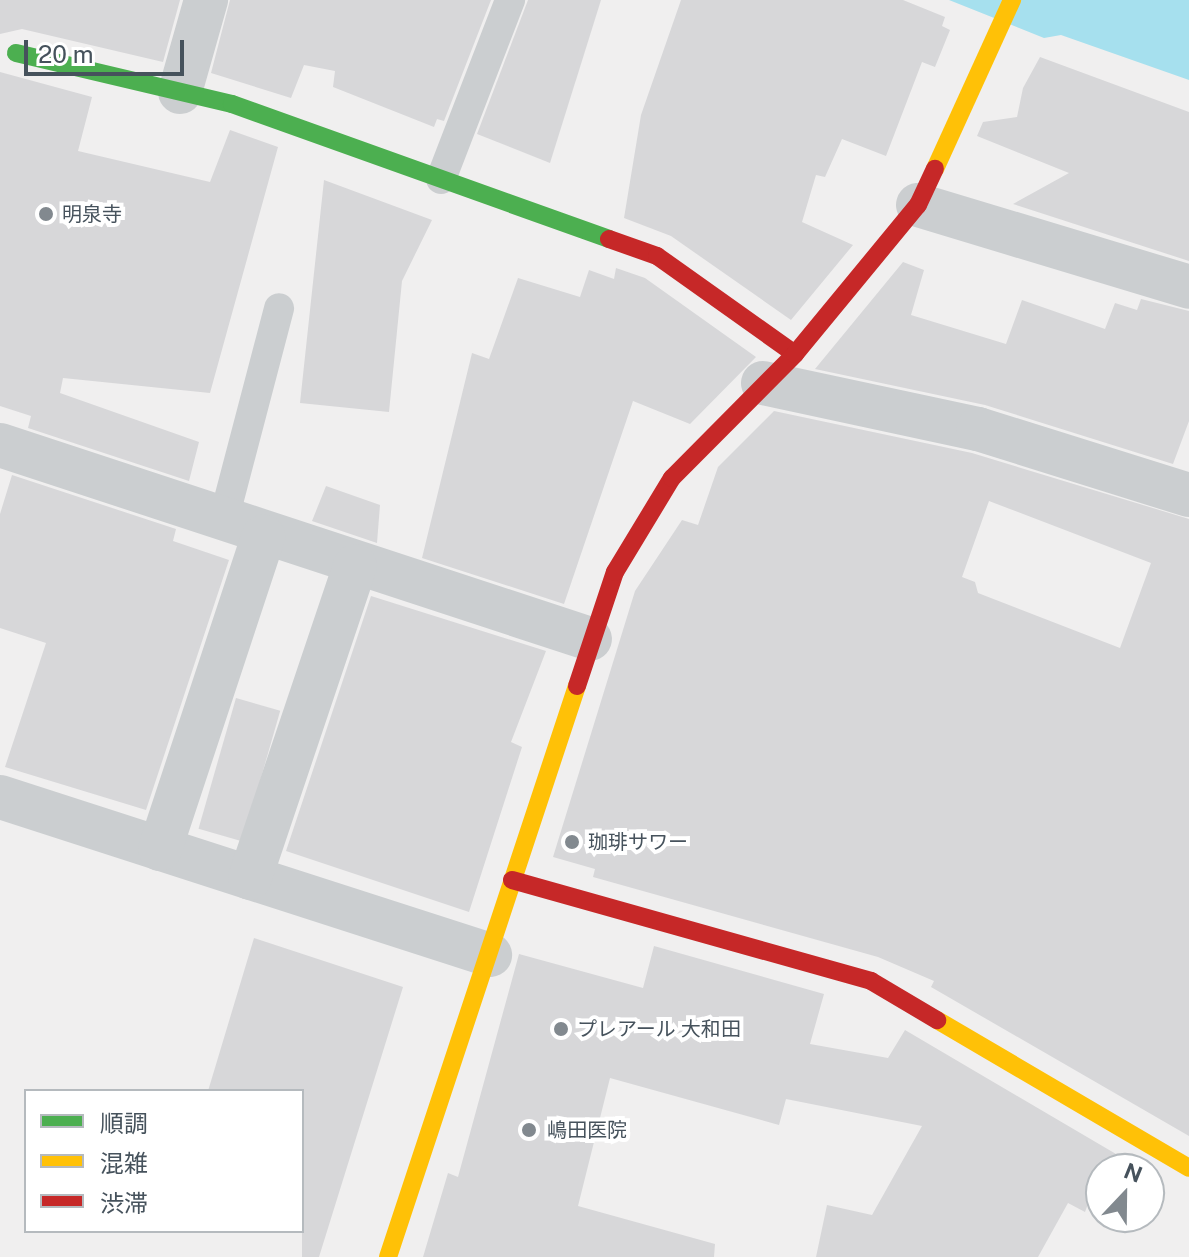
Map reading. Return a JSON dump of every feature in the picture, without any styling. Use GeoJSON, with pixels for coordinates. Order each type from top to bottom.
{"type":"FeatureCollection","features":[{"type":"Feature","properties":{"kind":"street"},"geometry":{"type":"LineString","coordinates":[[180,92],[206,0]]}},
{"type":"Feature","properties":{"kind":"street"},"geometry":{"type":"LineString","coordinates":[[388,1257],[490,955],[590,639],[615,572],[672,478],[795,354],[918,205],[1001,35],[1012,0]]}},
{"type":"Feature","properties":{"kind":"street"},"geometry":{"type":"LineString","coordinates":[[16,53],[180,92],[441,179],[657,256],[795,354]]}},
{"type":"Feature","properties":{"kind":"street"},"geometry":{"type":"LineString","coordinates":[[918,205],[1189,287]]}},
{"type":"Feature","properties":{"kind":"street"},"geometry":{"type":"LineString","coordinates":[[763,383],[978,429],[1189,495]]}},
{"type":"Feature","properties":{"kind":"street"},"geometry":{"type":"LineString","coordinates":[[1,451],[590,639]]}},
{"type":"Feature","properties":{"kind":"street"},"geometry":{"type":"LineString","coordinates":[[160,849],[243,530]]}},
{"type":"Feature","properties":{"kind":"street"},"geometry":{"type":"LineString","coordinates":[[250,878],[355,566]]}},
{"type":"Feature","properties":{"kind":"street"},"geometry":{"type":"LineString","coordinates":[[0,797],[490,955]]}},
{"type":"Feature","properties":{"kind":"street"},"geometry":{"type":"LineString","coordinates":[[512,880],[871,981],[1189,1168]]}},
{"type":"Feature","properties":{"kind":"lane"},"geometry":{"type":"LineString","coordinates":[[441,179],[510,0]]}},
{"type":"Feature","properties":{"kind":"lane"},"geometry":{"type":"LineString","coordinates":[[243,530],[279,308]]}},
{"type":"Feature","properties":{"kind":"water"},"geometry":{"type":"Polygon","coordinates":[[[949,0],[1189,0],[1189,80],[1061,35],[1044,38],[949,0]]]}},
{"type":"Feature","properties":{"kind":"building"},"geometry":{"type":"Polygon","coordinates":[[[0,0],[180,0],[163,62],[22,29],[0,34],[0,0]]]}},
{"type":"Feature","properties":{"kind":"building"},"geometry":{"type":"Polygon","coordinates":[[[230,0],[491,0],[444,121],[437,119],[434,127],[333,87],[335,71],[304,65],[291,98],[211,73],[230,0]]]}},
{"type":"Feature","properties":{"kind":"building"},"geometry":{"type":"Polygon","coordinates":[[[528,0],[601,0],[550,163],[477,134],[528,0]]]}},
{"type":"Feature","properties":{"kind":"building"},"geometry":{"type":"Polygon","coordinates":[[[681,0],[903,0],[945,17],[942,26],[950,30],[935,67],[922,62],[886,156],[842,139],[825,177],[816,175],[802,222],[853,245],[791,320],[671,236],[624,218],[641,115],[681,0]]]}},
{"type":"Feature","properties":{"kind":"building"},"geometry":{"type":"Polygon","coordinates":[[[1040,57],[1189,112],[1189,261],[1013,204],[1069,173],[977,136],[983,122],[1017,117],[1023,88],[1040,57]]]}},
{"type":"Feature","properties":{"kind":"building"},"geometry":{"type":"Polygon","coordinates":[[[0,72],[92,97],[78,151],[210,182],[230,130],[278,147],[210,393],[63,378],[60,393],[199,442],[189,481],[28,428],[31,416],[0,406],[0,72]]]}},
{"type":"Feature","properties":{"kind":"building"},"geometry":{"type":"Polygon","coordinates":[[[324,180],[432,220],[402,281],[389,412],[300,403],[324,180]]]}},
{"type":"Feature","properties":{"kind":"building"},"geometry":{"type":"Polygon","coordinates":[[[903,262],[924,270],[911,315],[1006,344],[1022,300],[1105,329],[1115,303],[1137,310],[1141,299],[1189,311],[1189,421],[1173,464],[985,405],[815,369],[903,262]]]}},
{"type":"Feature","properties":{"kind":"building"},"geometry":{"type":"Polygon","coordinates":[[[616,268],[645,278],[756,357],[690,424],[633,401],[564,604],[422,558],[472,353],[489,359],[518,278],[580,297],[589,270],[614,279],[616,268]]]}},
{"type":"Feature","properties":{"kind":"building"},"geometry":{"type":"Polygon","coordinates":[[[774,411],[972,453],[1189,519],[1189,1136],[931,987],[934,981],[878,957],[593,877],[595,869],[553,857],[635,591],[682,520],[698,525],[718,467],[774,411]],[[989,501],[962,577],[975,582],[978,593],[1120,648],[1151,563],[989,501]]]}},
{"type":"Feature","properties":{"kind":"building"},"geometry":{"type":"Polygon","coordinates":[[[12,475],[176,529],[173,541],[229,560],[146,810],[5,767],[46,643],[0,628],[0,514],[12,475]]]}},
{"type":"Feature","properties":{"kind":"building"},"geometry":{"type":"Polygon","coordinates":[[[326,486],[380,505],[377,543],[312,521],[326,486]]]}},
{"type":"Feature","properties":{"kind":"building"},"geometry":{"type":"Polygon","coordinates":[[[371,596],[546,651],[511,742],[522,747],[469,912],[286,851],[371,596]]]}},
{"type":"Feature","properties":{"kind":"building"},"geometry":{"type":"Polygon","coordinates":[[[236,698],[280,711],[243,841],[199,829],[236,698]]]}},
{"type":"Feature","properties":{"kind":"building"},"geometry":{"type":"Polygon","coordinates":[[[254,938],[403,987],[319,1257],[302,1257],[304,1089],[209,1089],[254,938]]]}},
{"type":"Feature","properties":{"kind":"building"},"geometry":{"type":"Polygon","coordinates":[[[654,946],[824,994],[810,1044],[888,1058],[905,1030],[1114,1153],[1085,1153],[1085,1212],[1068,1203],[1038,1257],[816,1257],[827,1205],[872,1215],[922,1126],[786,1099],[779,1125],[610,1078],[578,1206],[715,1244],[714,1257],[423,1257],[448,1173],[458,1177],[519,954],[643,988],[654,946]]]}},
{"type":"Feature","properties":{"kind":"traffic: fast"},"geometry":{"type":"LineString","coordinates":[[16,53],[232,104],[609,239]]}},
{"type":"Feature","properties":{"kind":"traffic: slow"},"geometry":{"type":"LineString","coordinates":[[935,169],[1012,0]]}},
{"type":"Feature","properties":{"kind":"traffic: slow"},"geometry":{"type":"LineString","coordinates":[[388,1257],[577,686]]}},
{"type":"Feature","properties":{"kind":"traffic: slow"},"geometry":{"type":"LineString","coordinates":[[937,1020],[1189,1168]]}},
{"type":"Feature","properties":{"kind":"traffic: jam"},"geometry":{"type":"LineString","coordinates":[[577,686],[615,572],[672,478],[795,354],[918,205],[935,169]]}},
{"type":"Feature","properties":{"kind":"traffic: jam"},"geometry":{"type":"LineString","coordinates":[[609,239],[657,256],[795,354]]}},
{"type":"Feature","properties":{"kind":"traffic: jam"},"geometry":{"type":"LineString","coordinates":[[512,880],[871,981],[937,1020]]}},
{"type":"Feature","properties":{"kind":"place","name":"明泉寺"},"geometry":{"type":"Point","coordinates":[46,214]}},
{"type":"Feature","properties":{"kind":"place","name":"珈琲サワー"},"geometry":{"type":"Point","coordinates":[572,842]}},
{"type":"Feature","properties":{"kind":"place","name":"プレアール 大和田"},"geometry":{"type":"Point","coordinates":[561,1029]}},
{"type":"Feature","properties":{"kind":"place","name":"嶋田医院"},"geometry":{"type":"Point","coordinates":[529,1130]}}]}
